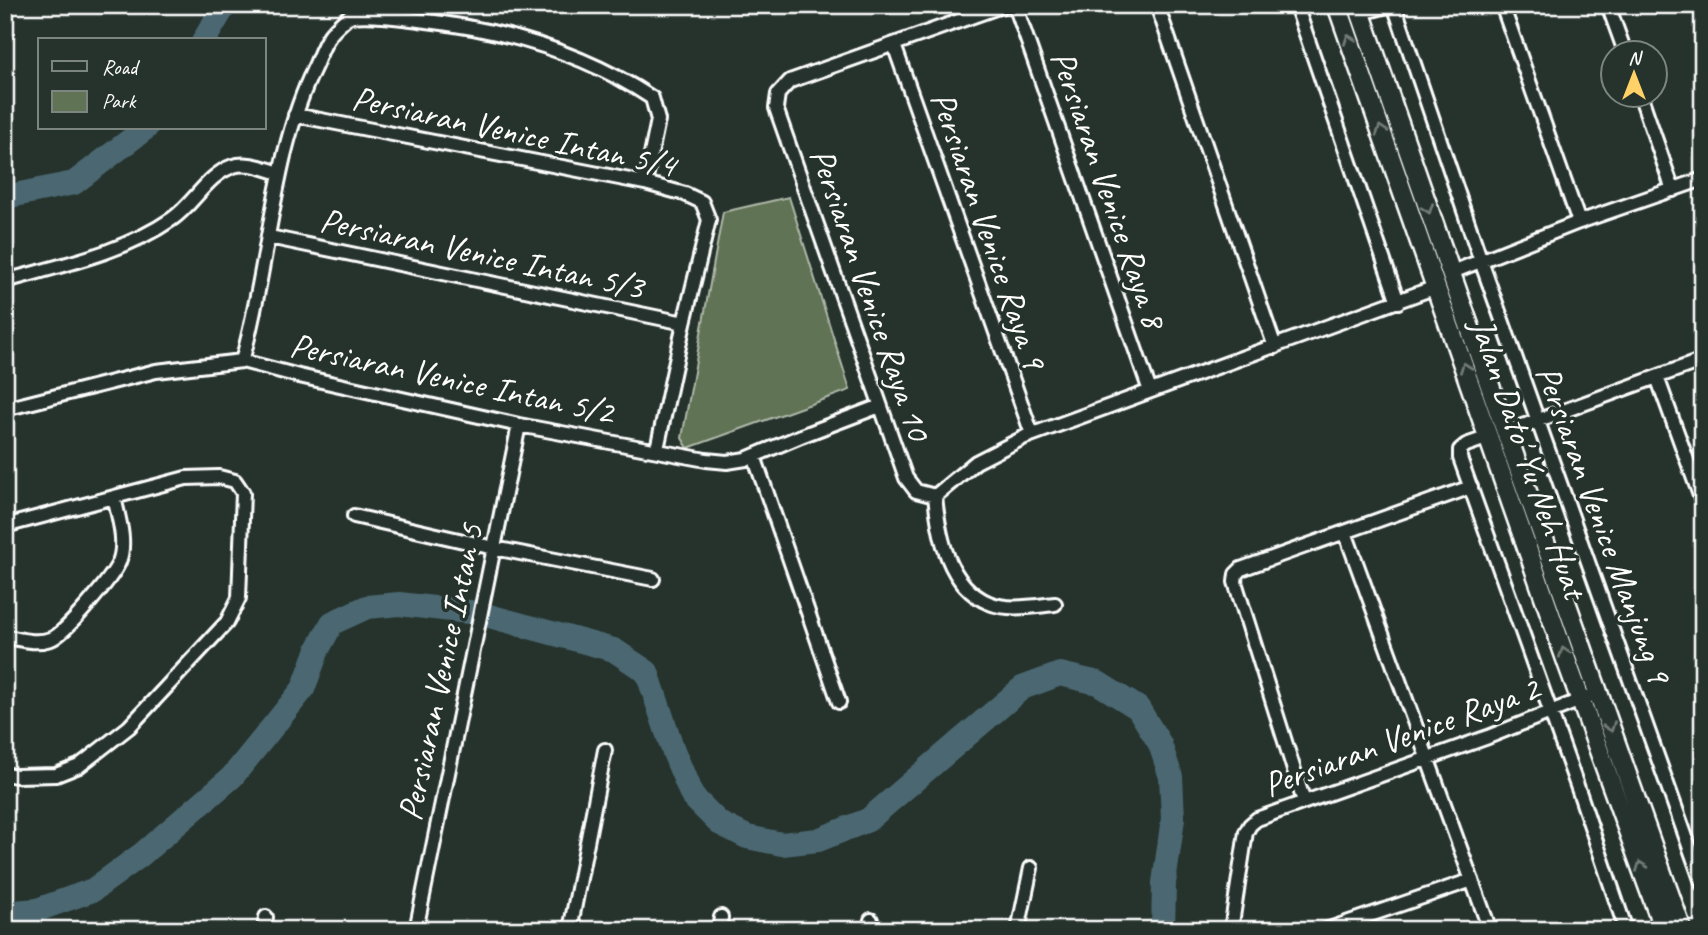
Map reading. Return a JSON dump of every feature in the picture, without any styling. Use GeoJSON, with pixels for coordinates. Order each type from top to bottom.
{"type":"FeatureCollection","features":[{"type":"Feature","properties":{"kind":"main road","name":"Jalan Dato' Yu Neh Huat"},"geometry":{"type":"LineString","coordinates":[[1337,5],[1450,273],[1497,435],[1598,693],[1682,930]]}},
{"type":"Feature","properties":{"kind":"main road","name":"Jalan Dato' Yu Neh Huat"},"geometry":{"type":"LineString","coordinates":[[1360,9],[1436,287],[1474,392],[1492,426],[1497,430],[1503,477],[1664,930]]}},
{"type":"Feature","properties":{"kind":"street"},"geometry":{"type":"LineString","coordinates":[[894,44],[1004,5]]}},
{"type":"Feature","properties":{"kind":"street","name":"Persiaran Venice Raya 8"},"geometry":{"type":"LineString","coordinates":[[1015,5],[1150,391]]}},
{"type":"Feature","properties":{"kind":"street"},"geometry":{"type":"LineString","coordinates":[[1157,5],[1275,347]]}},
{"type":"Feature","properties":{"kind":"street"},"geometry":{"type":"LineString","coordinates":[[1296,5],[1398,302]]}},
{"type":"Feature","properties":{"kind":"street"},"geometry":{"type":"LineString","coordinates":[[1360,9],[1393,5]]}},
{"type":"Feature","properties":{"kind":"street","name":"Persiaran Venice Manjung 9"},"geometry":{"type":"LineString","coordinates":[[1393,5],[1703,885]]}},
{"type":"Feature","properties":{"kind":"street"},"geometry":{"type":"LineString","coordinates":[[1502,5],[1579,222]]}},
{"type":"Feature","properties":{"kind":"street"},"geometry":{"type":"LineString","coordinates":[[1608,5],[1620,38]]}},
{"type":"Feature","properties":{"kind":"street"},"geometry":{"type":"LineString","coordinates":[[242,360],[256,306],[280,173],[295,115],[330,34],[349,16],[375,14],[440,22],[519,37],[624,79],[652,98],[658,120],[645,183]]}},
{"type":"Feature","properties":{"kind":"street","name":"Persiaran Venice Raya 10"},"geometry":{"type":"LineString","coordinates":[[894,44],[790,81],[778,94],[776,107],[905,478],[916,491],[935,496]]}},
{"type":"Feature","properties":{"kind":"street","name":"Persiaran Venice Raya 9"},"geometry":{"type":"LineString","coordinates":[[894,44],[1032,434]]}},
{"type":"Feature","properties":{"kind":"street"},"geometry":{"type":"LineString","coordinates":[[1645,108],[1673,190]]}},
{"type":"Feature","properties":{"kind":"street","name":"Persiaran Venice Intan 5/4"},"geometry":{"type":"LineString","coordinates":[[295,115],[645,183],[685,194],[702,202],[709,219],[684,323]]}},
{"type":"Feature","properties":{"kind":"street"},"geometry":{"type":"LineString","coordinates":[[5,281],[96,256],[153,231],[175,218],[224,170],[245,164],[280,173]]}},
{"type":"Feature","properties":{"kind":"street"},"geometry":{"type":"LineString","coordinates":[[1450,273],[1579,222],[1703,179]]}},
{"type":"Feature","properties":{"kind":"street","name":"Persiaran Venice Intan 5/3"},"geometry":{"type":"LineString","coordinates":[[269,237],[684,323]]}},
{"type":"Feature","properties":{"kind":"street"},"geometry":{"type":"LineString","coordinates":[[1055,604],[1014,607],[991,604],[969,592],[955,572],[946,552],[938,528],[935,496],[975,462],[1032,434],[1436,287]]}},
{"type":"Feature","properties":{"kind":"street"},"geometry":{"type":"LineString","coordinates":[[657,449],[684,323]]}},
{"type":"Feature","properties":{"kind":"street","name":"Persiaran Venice Intan 5/2"},"geometry":{"type":"LineString","coordinates":[[5,409],[156,371],[242,360],[299,376],[519,425],[727,462],[754,456],[880,406]]}},
{"type":"Feature","properties":{"kind":"street"},"geometry":{"type":"LineString","coordinates":[[1626,930],[1460,458],[1460,450],[1466,445],[1703,360]]}},
{"type":"Feature","properties":{"kind":"street"},"geometry":{"type":"LineString","coordinates":[[1657,377],[1703,504]]}},
{"type":"Feature","properties":{"kind":"street","name":"Persiaran Venice Intan 5"},"geometry":{"type":"LineString","coordinates":[[416,930],[519,425]]}},
{"type":"Feature","properties":{"kind":"street"},"geometry":{"type":"LineString","coordinates":[[754,456],[839,702]]}},
{"type":"Feature","properties":{"kind":"street"},"geometry":{"type":"LineString","coordinates":[[5,526],[186,478],[219,477],[235,481],[243,492],[239,598],[227,622],[130,727],[79,766],[56,775],[5,774]]}},
{"type":"Feature","properties":{"kind":"street"},"geometry":{"type":"LineString","coordinates":[[1304,802],[1235,582],[1236,574],[1241,569],[1471,488]]}},
{"type":"Feature","properties":{"kind":"street"},"geometry":{"type":"LineString","coordinates":[[5,635],[35,642],[54,638],[72,622],[100,588],[119,561],[122,541],[114,497]]}},
{"type":"Feature","properties":{"kind":"street"},"geometry":{"type":"LineString","coordinates":[[354,516],[494,548],[653,579]]}},
{"type":"Feature","properties":{"kind":"street"},"geometry":{"type":"LineString","coordinates":[[1345,532],[1490,930]]}},
{"type":"Feature","properties":{"kind":"street","name":"Persiaran Venice Raya 2"},"geometry":{"type":"LineString","coordinates":[[1231,930],[1246,832],[1257,819],[1488,737],[1598,693]]}},
{"type":"Feature","properties":{"kind":"street"},"geometry":{"type":"LineString","coordinates":[[570,930],[605,750]]}},
{"type":"Feature","properties":{"kind":"street"},"geometry":{"type":"LineString","coordinates":[[1018,930],[1031,868]]}},
{"type":"Feature","properties":{"kind":"street"},"geometry":{"type":"LineString","coordinates":[[1326,930],[1472,880]]}},
{"type":"Feature","properties":{"kind":"green space"},"geometry":{"type":"Polygon","coordinates":[[[789,197],[850,390],[688,448],[682,438],[723,212],[789,197]]]}},
{"type":"Feature","properties":{"kind":"waterway"},"geometry":{"type":"LineString","coordinates":[[205,38],[225,5]]}},
{"type":"Feature","properties":{"kind":"waterway"},"geometry":{"type":"LineString","coordinates":[[5,197],[74,183],[143,130]]}},
{"type":"Feature","properties":{"kind":"waterway"},"geometry":{"type":"LineString","coordinates":[[5,913],[37,910],[93,890],[141,855],[232,777],[303,689],[318,649],[332,623],[367,607],[399,604],[478,613],[614,650],[647,672],[673,750],[692,796],[719,823],[747,837],[782,844],[818,840],[868,820],[1022,688],[1060,674],[1098,683],[1138,708],[1160,744],[1171,777],[1173,818],[1164,883],[1163,930]]}}]}
